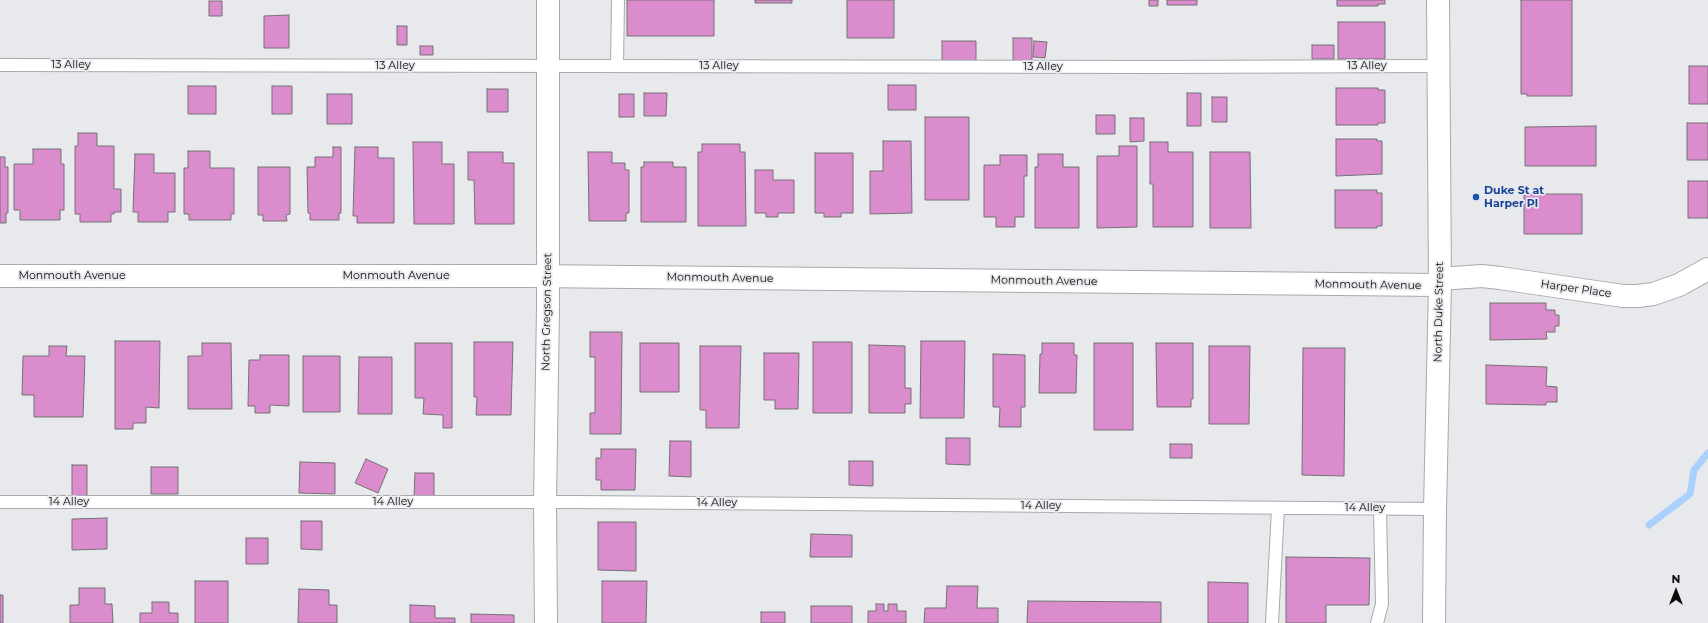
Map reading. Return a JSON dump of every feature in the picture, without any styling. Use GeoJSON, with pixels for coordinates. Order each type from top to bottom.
{"type":"FeatureCollection","features":[{"type":"Feature","properties":{"kind":"street","name":"North Gregson Street"},"geometry":{"type":"LineString","coordinates":[[546,623],[544,502],[548,277],[548,0]]}},
{"type":"Feature","properties":{"kind":"street","name":"North Duke Street"},"geometry":{"type":"LineString","coordinates":[[1434,623],[1440,282],[1438,0]]}},
{"type":"Feature","properties":{"kind":"street","name":"Harper Place"},"geometry":{"type":"LineString","coordinates":[[1440,282],[1482,276],[1623,296],[1638,296],[1653,294],[1678,285],[1708,269]]}},
{"type":"Feature","properties":{"kind":"street","name":"Monmouth Avenue"},"geometry":{"type":"LineString","coordinates":[[0,276],[548,277],[1440,282]]}},
{"type":"Feature","properties":{"kind":"lane"},"geometry":{"type":"LineString","coordinates":[[617,66],[618,0]]}},
{"type":"Feature","properties":{"kind":"lane","name":"13 Alley"},"geometry":{"type":"LineString","coordinates":[[0,65],[1438,66]]}},
{"type":"Feature","properties":{"kind":"lane","name":"14 Alley"},"geometry":{"type":"LineString","coordinates":[[0,502],[544,502],[1435,509]]}},
{"type":"Feature","properties":{"kind":"lane"},"geometry":{"type":"LineString","coordinates":[[1272,623],[1278,508]]}},
{"type":"Feature","properties":{"kind":"lane"},"geometry":{"type":"LineString","coordinates":[[1377,623],[1382,604],[1380,509]]}},
{"type":"Feature","properties":{"kind":"building"},"geometry":{"type":"Polygon","coordinates":[[[627,0],[714,0],[714,36],[627,36],[627,0]]]}},
{"type":"Feature","properties":{"kind":"building"},"geometry":{"type":"Polygon","coordinates":[[[755,0],[792,0],[792,3],[755,3],[755,0]]]}},
{"type":"Feature","properties":{"kind":"building"},"geometry":{"type":"Polygon","coordinates":[[[847,0],[894,0],[894,38],[847,38],[847,0]]]}},
{"type":"Feature","properties":{"kind":"building"},"geometry":{"type":"Polygon","coordinates":[[[1149,0],[1158,0],[1158,6],[1149,6],[1149,0]]]}},
{"type":"Feature","properties":{"kind":"building"},"geometry":{"type":"Polygon","coordinates":[[[1167,0],[1197,0],[1197,5],[1167,5],[1167,0]]]}},
{"type":"Feature","properties":{"kind":"building"},"geometry":{"type":"Polygon","coordinates":[[[1337,0],[1385,0],[1385,4],[1378,4],[1378,6],[1337,6],[1337,0]]]}},
{"type":"Feature","properties":{"kind":"building"},"geometry":{"type":"Polygon","coordinates":[[[1521,0],[1572,0],[1572,96],[1527,96],[1527,94],[1521,94],[1521,0]]]}},
{"type":"Feature","properties":{"kind":"building"},"geometry":{"type":"Polygon","coordinates":[[[209,1],[222,1],[222,16],[209,16],[209,1]]]}},
{"type":"Feature","properties":{"kind":"building"},"geometry":{"type":"Polygon","coordinates":[[[289,15],[289,48],[264,48],[264,16],[289,15]]]}},
{"type":"Feature","properties":{"kind":"building"},"geometry":{"type":"Polygon","coordinates":[[[1338,22],[1385,22],[1385,59],[1338,59],[1338,22]]]}},
{"type":"Feature","properties":{"kind":"building"},"geometry":{"type":"Polygon","coordinates":[[[397,26],[407,26],[407,45],[397,45],[397,26]]]}},
{"type":"Feature","properties":{"kind":"building"},"geometry":{"type":"Polygon","coordinates":[[[1013,38],[1032,38],[1032,65],[1013,65],[1013,38]]]}},
{"type":"Feature","properties":{"kind":"building"},"geometry":{"type":"Polygon","coordinates":[[[942,41],[976,41],[976,64],[942,64],[942,41]]]}},
{"type":"Feature","properties":{"kind":"building"},"geometry":{"type":"Polygon","coordinates":[[[1034,41],[1047,42],[1045,58],[1033,57],[1034,41]]]}},
{"type":"Feature","properties":{"kind":"building"},"geometry":{"type":"Polygon","coordinates":[[[1312,45],[1334,45],[1334,59],[1312,59],[1312,45]]]}},
{"type":"Feature","properties":{"kind":"building"},"geometry":{"type":"Polygon","coordinates":[[[420,46],[433,46],[433,55],[420,55],[420,46]]]}},
{"type":"Feature","properties":{"kind":"building"},"geometry":{"type":"Polygon","coordinates":[[[1689,66],[1708,66],[1708,104],[1689,104],[1689,66]]]}},
{"type":"Feature","properties":{"kind":"building"},"geometry":{"type":"Polygon","coordinates":[[[888,85],[916,85],[916,110],[888,110],[888,85]]]}},
{"type":"Feature","properties":{"kind":"building"},"geometry":{"type":"Polygon","coordinates":[[[188,86],[216,86],[216,114],[188,114],[188,86]]]}},
{"type":"Feature","properties":{"kind":"building"},"geometry":{"type":"Polygon","coordinates":[[[272,86],[292,86],[292,114],[272,114],[272,86]]]}},
{"type":"Feature","properties":{"kind":"building"},"geometry":{"type":"Polygon","coordinates":[[[1336,88],[1378,88],[1378,90],[1385,90],[1385,123],[1378,123],[1378,125],[1336,125],[1336,88]]]}},
{"type":"Feature","properties":{"kind":"building"},"geometry":{"type":"Polygon","coordinates":[[[487,89],[508,89],[508,112],[487,112],[487,89]]]}},
{"type":"Feature","properties":{"kind":"building"},"geometry":{"type":"Polygon","coordinates":[[[644,93],[667,93],[666,116],[644,116],[644,93]]]}},
{"type":"Feature","properties":{"kind":"building"},"geometry":{"type":"Polygon","coordinates":[[[1187,93],[1201,93],[1201,126],[1187,126],[1187,93]]]}},
{"type":"Feature","properties":{"kind":"building"},"geometry":{"type":"Polygon","coordinates":[[[327,94],[352,94],[352,124],[327,124],[327,94]]]}},
{"type":"Feature","properties":{"kind":"building"},"geometry":{"type":"Polygon","coordinates":[[[619,94],[634,94],[634,117],[619,117],[619,94]]]}},
{"type":"Feature","properties":{"kind":"building"},"geometry":{"type":"Polygon","coordinates":[[[1212,97],[1227,97],[1227,122],[1212,122],[1212,97]]]}},
{"type":"Feature","properties":{"kind":"building"},"geometry":{"type":"Polygon","coordinates":[[[1096,115],[1115,115],[1115,134],[1096,134],[1096,115]]]}},
{"type":"Feature","properties":{"kind":"building"},"geometry":{"type":"Polygon","coordinates":[[[925,117],[969,117],[969,200],[925,200],[925,117]]]}},
{"type":"Feature","properties":{"kind":"building"},"geometry":{"type":"Polygon","coordinates":[[[1130,118],[1144,118],[1144,141],[1130,142],[1130,118]]]}},
{"type":"Feature","properties":{"kind":"building"},"geometry":{"type":"Polygon","coordinates":[[[1687,123],[1708,123],[1708,160],[1687,160],[1687,123]]]}},
{"type":"Feature","properties":{"kind":"building"},"geometry":{"type":"Polygon","coordinates":[[[1596,126],[1596,166],[1525,166],[1525,127],[1596,126]]]}},
{"type":"Feature","properties":{"kind":"building"},"geometry":{"type":"Polygon","coordinates":[[[78,133],[97,133],[97,146],[114,146],[114,189],[121,189],[121,212],[114,212],[114,214],[111,214],[111,222],[80,222],[80,214],[75,214],[75,146],[78,146],[78,133]]]}},
{"type":"Feature","properties":{"kind":"building"},"geometry":{"type":"Polygon","coordinates":[[[1336,139],[1377,139],[1377,141],[1382,141],[1382,174],[1336,176],[1336,139]]]}},
{"type":"Feature","properties":{"kind":"building"},"geometry":{"type":"Polygon","coordinates":[[[883,141],[911,141],[912,213],[870,214],[870,171],[883,171],[883,141]]]}},
{"type":"Feature","properties":{"kind":"building"},"geometry":{"type":"Polygon","coordinates":[[[413,142],[442,142],[442,164],[454,164],[454,224],[414,224],[413,142]]]}},
{"type":"Feature","properties":{"kind":"building"},"geometry":{"type":"Polygon","coordinates":[[[1150,142],[1168,142],[1168,152],[1193,152],[1193,227],[1153,227],[1153,184],[1150,184],[1150,142]]]}},
{"type":"Feature","properties":{"kind":"building"},"geometry":{"type":"Polygon","coordinates":[[[702,144],[740,144],[740,152],[745,152],[746,226],[698,226],[698,152],[702,152],[702,144]]]}},
{"type":"Feature","properties":{"kind":"building"},"geometry":{"type":"Polygon","coordinates":[[[1119,146],[1137,146],[1137,227],[1097,228],[1097,156],[1119,156],[1119,146]]]}},
{"type":"Feature","properties":{"kind":"building"},"geometry":{"type":"Polygon","coordinates":[[[333,147],[341,147],[341,213],[339,213],[339,220],[310,220],[310,213],[308,213],[307,167],[315,167],[315,157],[333,157],[333,147]]]}},
{"type":"Feature","properties":{"kind":"building"},"geometry":{"type":"Polygon","coordinates":[[[355,147],[378,147],[378,158],[394,158],[394,223],[357,223],[357,216],[353,216],[355,147]]]}},
{"type":"Feature","properties":{"kind":"building"},"geometry":{"type":"Polygon","coordinates":[[[33,149],[61,149],[61,164],[64,164],[64,210],[60,210],[60,220],[20,220],[20,210],[14,210],[14,164],[33,164],[33,149]]]}},
{"type":"Feature","properties":{"kind":"building"},"geometry":{"type":"Polygon","coordinates":[[[188,151],[210,151],[210,168],[234,168],[234,214],[231,214],[231,220],[189,220],[189,214],[184,214],[184,168],[188,168],[188,151]]]}},
{"type":"Feature","properties":{"kind":"building"},"geometry":{"type":"Polygon","coordinates":[[[468,152],[503,152],[503,163],[514,163],[514,224],[475,224],[474,180],[468,180],[468,152]]]}},
{"type":"Feature","properties":{"kind":"building"},"geometry":{"type":"Polygon","coordinates":[[[588,152],[612,152],[612,163],[625,163],[625,170],[629,170],[629,213],[626,213],[626,221],[589,221],[588,152]]]}},
{"type":"Feature","properties":{"kind":"building"},"geometry":{"type":"Polygon","coordinates":[[[1210,152],[1250,152],[1251,228],[1210,228],[1210,152]]]}},
{"type":"Feature","properties":{"kind":"building"},"geometry":{"type":"Polygon","coordinates":[[[815,153],[853,153],[853,213],[841,213],[841,217],[824,217],[824,213],[815,213],[815,153]]]}},
{"type":"Feature","properties":{"kind":"building"},"geometry":{"type":"Polygon","coordinates":[[[135,154],[154,154],[154,173],[175,173],[175,212],[168,212],[168,222],[138,222],[138,212],[133,212],[135,154]]]}},
{"type":"Feature","properties":{"kind":"building"},"geometry":{"type":"Polygon","coordinates":[[[1038,154],[1063,154],[1063,167],[1079,167],[1079,228],[1035,228],[1035,167],[1038,167],[1038,154]]]}},
{"type":"Feature","properties":{"kind":"building"},"geometry":{"type":"Polygon","coordinates":[[[1000,155],[1027,155],[1027,176],[1024,176],[1024,217],[1015,217],[1015,227],[996,227],[996,217],[984,217],[984,165],[1000,165],[1000,155]]]}},
{"type":"Feature","properties":{"kind":"building"},"geometry":{"type":"Polygon","coordinates":[[[0,157],[5,157],[5,167],[8,167],[8,213],[6,213],[6,223],[0,223],[0,157]]]}},
{"type":"Feature","properties":{"kind":"building"},"geometry":{"type":"Polygon","coordinates":[[[644,162],[673,162],[673,167],[686,167],[686,222],[641,222],[641,167],[644,167],[644,162]]]}},
{"type":"Feature","properties":{"kind":"building"},"geometry":{"type":"Polygon","coordinates":[[[258,167],[290,167],[290,214],[286,215],[287,221],[263,221],[263,215],[258,215],[258,167]]]}},
{"type":"Feature","properties":{"kind":"building"},"geometry":{"type":"Polygon","coordinates":[[[755,170],[773,170],[773,180],[794,180],[794,213],[778,213],[778,217],[766,217],[766,213],[755,213],[755,170]]]}},
{"type":"Feature","properties":{"kind":"building"},"geometry":{"type":"Polygon","coordinates":[[[1688,181],[1708,181],[1708,218],[1688,218],[1688,181]]]}},
{"type":"Feature","properties":{"kind":"building"},"geometry":{"type":"Polygon","coordinates":[[[1335,190],[1377,190],[1377,193],[1382,193],[1382,226],[1377,226],[1377,228],[1335,228],[1335,190]]]}},
{"type":"Feature","properties":{"kind":"building"},"geometry":{"type":"Polygon","coordinates":[[[1524,194],[1582,194],[1582,234],[1524,234],[1524,194]]]}},
{"type":"Feature","properties":{"kind":"building"},"geometry":{"type":"Polygon","coordinates":[[[1490,303],[1546,303],[1546,310],[1555,310],[1555,315],[1559,315],[1559,326],[1555,326],[1555,332],[1546,332],[1547,339],[1490,340],[1490,303]]]}},
{"type":"Feature","properties":{"kind":"building"},"geometry":{"type":"Polygon","coordinates":[[[590,332],[622,332],[621,434],[590,434],[590,413],[595,413],[595,357],[590,357],[590,332]]]}},
{"type":"Feature","properties":{"kind":"building"},"geometry":{"type":"Polygon","coordinates":[[[115,341],[160,341],[159,408],[146,407],[146,423],[133,423],[133,429],[115,429],[115,341]]]}},
{"type":"Feature","properties":{"kind":"building"},"geometry":{"type":"Polygon","coordinates":[[[921,341],[965,341],[964,418],[920,418],[921,341]]]}},
{"type":"Feature","properties":{"kind":"building"},"geometry":{"type":"Polygon","coordinates":[[[474,342],[513,342],[511,415],[476,415],[477,397],[474,397],[474,342]]]}},
{"type":"Feature","properties":{"kind":"building"},"geometry":{"type":"Polygon","coordinates":[[[813,342],[852,342],[852,413],[813,413],[813,342]]]}},
{"type":"Feature","properties":{"kind":"building"},"geometry":{"type":"Polygon","coordinates":[[[202,343],[231,343],[232,409],[188,409],[188,356],[202,356],[202,343]]]}},
{"type":"Feature","properties":{"kind":"building"},"geometry":{"type":"Polygon","coordinates":[[[415,343],[452,343],[452,428],[443,428],[443,415],[423,414],[424,398],[415,398],[415,343]]]}},
{"type":"Feature","properties":{"kind":"building"},"geometry":{"type":"Polygon","coordinates":[[[640,343],[679,343],[679,392],[640,392],[640,343]]]}},
{"type":"Feature","properties":{"kind":"building"},"geometry":{"type":"Polygon","coordinates":[[[1042,343],[1074,343],[1074,355],[1077,355],[1076,393],[1039,393],[1040,354],[1042,354],[1042,343]]]}},
{"type":"Feature","properties":{"kind":"building"},"geometry":{"type":"Polygon","coordinates":[[[1094,343],[1133,343],[1133,430],[1094,430],[1094,343]]]}},
{"type":"Feature","properties":{"kind":"building"},"geometry":{"type":"Polygon","coordinates":[[[1156,343],[1193,343],[1193,399],[1191,399],[1191,407],[1157,407],[1156,343]]]}},
{"type":"Feature","properties":{"kind":"building"},"geometry":{"type":"Polygon","coordinates":[[[869,345],[905,346],[905,388],[911,388],[911,404],[905,404],[905,413],[869,413],[869,345]]]}},
{"type":"Feature","properties":{"kind":"building"},"geometry":{"type":"Polygon","coordinates":[[[49,346],[67,346],[66,356],[85,356],[83,417],[34,417],[34,395],[22,395],[23,356],[49,356],[49,346]]]}},
{"type":"Feature","properties":{"kind":"building"},"geometry":{"type":"Polygon","coordinates":[[[700,346],[741,346],[739,428],[706,428],[706,410],[700,410],[700,346]]]}},
{"type":"Feature","properties":{"kind":"building"},"geometry":{"type":"Polygon","coordinates":[[[1209,346],[1250,346],[1249,424],[1209,424],[1209,346]]]}},
{"type":"Feature","properties":{"kind":"building"},"geometry":{"type":"Polygon","coordinates":[[[1303,348],[1345,348],[1344,476],[1302,475],[1303,348]]]}},
{"type":"Feature","properties":{"kind":"building"},"geometry":{"type":"Polygon","coordinates":[[[764,353],[799,353],[798,409],[775,409],[775,400],[764,400],[764,353]]]}},
{"type":"Feature","properties":{"kind":"building"},"geometry":{"type":"Polygon","coordinates":[[[993,354],[1025,355],[1025,407],[1021,407],[1021,427],[999,427],[1000,407],[993,407],[993,354]]]}},
{"type":"Feature","properties":{"kind":"building"},"geometry":{"type":"Polygon","coordinates":[[[260,355],[289,355],[289,406],[270,405],[270,413],[255,413],[255,406],[248,406],[249,360],[260,360],[260,355]]]}},
{"type":"Feature","properties":{"kind":"building"},"geometry":{"type":"Polygon","coordinates":[[[303,356],[340,356],[340,412],[303,412],[303,356]]]}},
{"type":"Feature","properties":{"kind":"building"},"geometry":{"type":"Polygon","coordinates":[[[359,357],[392,357],[392,414],[358,414],[359,357]]]}},
{"type":"Feature","properties":{"kind":"building"},"geometry":{"type":"Polygon","coordinates":[[[1486,365],[1547,367],[1546,386],[1557,387],[1557,402],[1546,402],[1546,405],[1486,404],[1486,365]]]}},
{"type":"Feature","properties":{"kind":"building"},"geometry":{"type":"Polygon","coordinates":[[[946,438],[970,438],[970,465],[946,464],[946,438]]]}},
{"type":"Feature","properties":{"kind":"building"},"geometry":{"type":"Polygon","coordinates":[[[670,441],[691,441],[691,477],[669,476],[670,441]]]}},
{"type":"Feature","properties":{"kind":"building"},"geometry":{"type":"Polygon","coordinates":[[[1170,444],[1192,444],[1192,458],[1170,458],[1170,444]]]}},
{"type":"Feature","properties":{"kind":"building"},"geometry":{"type":"Polygon","coordinates":[[[601,449],[636,449],[635,490],[601,490],[601,480],[596,480],[596,458],[601,458],[601,449]]]}},
{"type":"Feature","properties":{"kind":"building"},"geometry":{"type":"Polygon","coordinates":[[[366,459],[388,469],[378,493],[355,483],[366,459]]]}},
{"type":"Feature","properties":{"kind":"building"},"geometry":{"type":"Polygon","coordinates":[[[849,461],[873,461],[873,486],[849,485],[849,461]]]}},
{"type":"Feature","properties":{"kind":"building"},"geometry":{"type":"Polygon","coordinates":[[[300,462],[335,463],[335,494],[299,493],[300,462]]]}},
{"type":"Feature","properties":{"kind":"building"},"geometry":{"type":"Polygon","coordinates":[[[72,465],[87,465],[87,497],[72,497],[72,465]]]}},
{"type":"Feature","properties":{"kind":"building"},"geometry":{"type":"Polygon","coordinates":[[[151,467],[178,467],[178,494],[151,494],[151,467]]]}},
{"type":"Feature","properties":{"kind":"building"},"geometry":{"type":"Polygon","coordinates":[[[415,473],[434,473],[434,497],[414,497],[415,473]]]}},
{"type":"Feature","properties":{"kind":"building"},"geometry":{"type":"Polygon","coordinates":[[[107,518],[107,549],[72,550],[72,519],[107,518]]]}},
{"type":"Feature","properties":{"kind":"building"},"geometry":{"type":"Polygon","coordinates":[[[301,521],[322,521],[322,550],[301,549],[301,521]]]}},
{"type":"Feature","properties":{"kind":"building"},"geometry":{"type":"Polygon","coordinates":[[[598,522],[636,522],[636,571],[598,570],[598,522]]]}},
{"type":"Feature","properties":{"kind":"building"},"geometry":{"type":"Polygon","coordinates":[[[811,534],[852,535],[852,557],[810,557],[811,534]]]}},
{"type":"Feature","properties":{"kind":"building"},"geometry":{"type":"Polygon","coordinates":[[[246,538],[268,538],[268,564],[246,564],[246,538]]]}},
{"type":"Feature","properties":{"kind":"building"},"geometry":{"type":"Polygon","coordinates":[[[1286,557],[1370,558],[1369,605],[1326,605],[1326,623],[1286,623],[1286,557]]]}},
{"type":"Feature","properties":{"kind":"building"},"geometry":{"type":"Polygon","coordinates":[[[195,581],[228,581],[228,623],[195,623],[195,581]]]}},
{"type":"Feature","properties":{"kind":"building"},"geometry":{"type":"Polygon","coordinates":[[[602,581],[647,581],[646,623],[602,623],[602,581]]]}},
{"type":"Feature","properties":{"kind":"building"},"geometry":{"type":"Polygon","coordinates":[[[1208,582],[1248,583],[1248,623],[1208,623],[1208,582]]]}},
{"type":"Feature","properties":{"kind":"building"},"geometry":{"type":"Polygon","coordinates":[[[947,586],[978,586],[977,608],[998,608],[998,623],[924,623],[925,608],[946,608],[947,586]]]}},
{"type":"Feature","properties":{"kind":"building"},"geometry":{"type":"Polygon","coordinates":[[[79,588],[105,588],[105,604],[112,604],[113,623],[70,623],[70,605],[79,605],[79,588]]]}},
{"type":"Feature","properties":{"kind":"building"},"geometry":{"type":"Polygon","coordinates":[[[299,589],[329,590],[329,605],[337,605],[337,623],[298,623],[299,589]]]}},
{"type":"Feature","properties":{"kind":"building"},"geometry":{"type":"Polygon","coordinates":[[[0,595],[3,595],[3,623],[0,623],[0,595]]]}},
{"type":"Feature","properties":{"kind":"building"},"geometry":{"type":"Polygon","coordinates":[[[1028,601],[1161,602],[1161,623],[1027,623],[1028,601]]]}},
{"type":"Feature","properties":{"kind":"building"},"geometry":{"type":"Polygon","coordinates":[[[152,602],[169,602],[169,613],[178,613],[178,623],[140,623],[140,613],[152,613],[152,602]]]}},
{"type":"Feature","properties":{"kind":"building"},"geometry":{"type":"Polygon","coordinates":[[[876,604],[884,604],[884,611],[888,611],[888,604],[897,604],[897,611],[906,611],[906,623],[868,623],[868,611],[876,611],[876,604]]]}},
{"type":"Feature","properties":{"kind":"building"},"geometry":{"type":"Polygon","coordinates":[[[410,605],[435,606],[435,618],[455,618],[455,623],[410,623],[410,605]]]}},
{"type":"Feature","properties":{"kind":"building"},"geometry":{"type":"Polygon","coordinates":[[[811,606],[852,606],[852,623],[811,623],[811,606]]]}},
{"type":"Feature","properties":{"kind":"building"},"geometry":{"type":"Polygon","coordinates":[[[761,612],[785,612],[785,623],[761,623],[761,612]]]}},
{"type":"Feature","properties":{"kind":"building"},"geometry":{"type":"Polygon","coordinates":[[[471,614],[514,615],[514,623],[471,623],[471,614]]]}},
{"type":"Feature","properties":{"kind":"waterway"},"geometry":{"type":"LineString","coordinates":[[1649,525],[1690,494],[1694,470],[1708,453]]}},
{"type":"Feature","properties":{"kind":"place","name":"Duke St at Harper Pl"},"geometry":{"type":"Point","coordinates":[1476,197]}}]}
